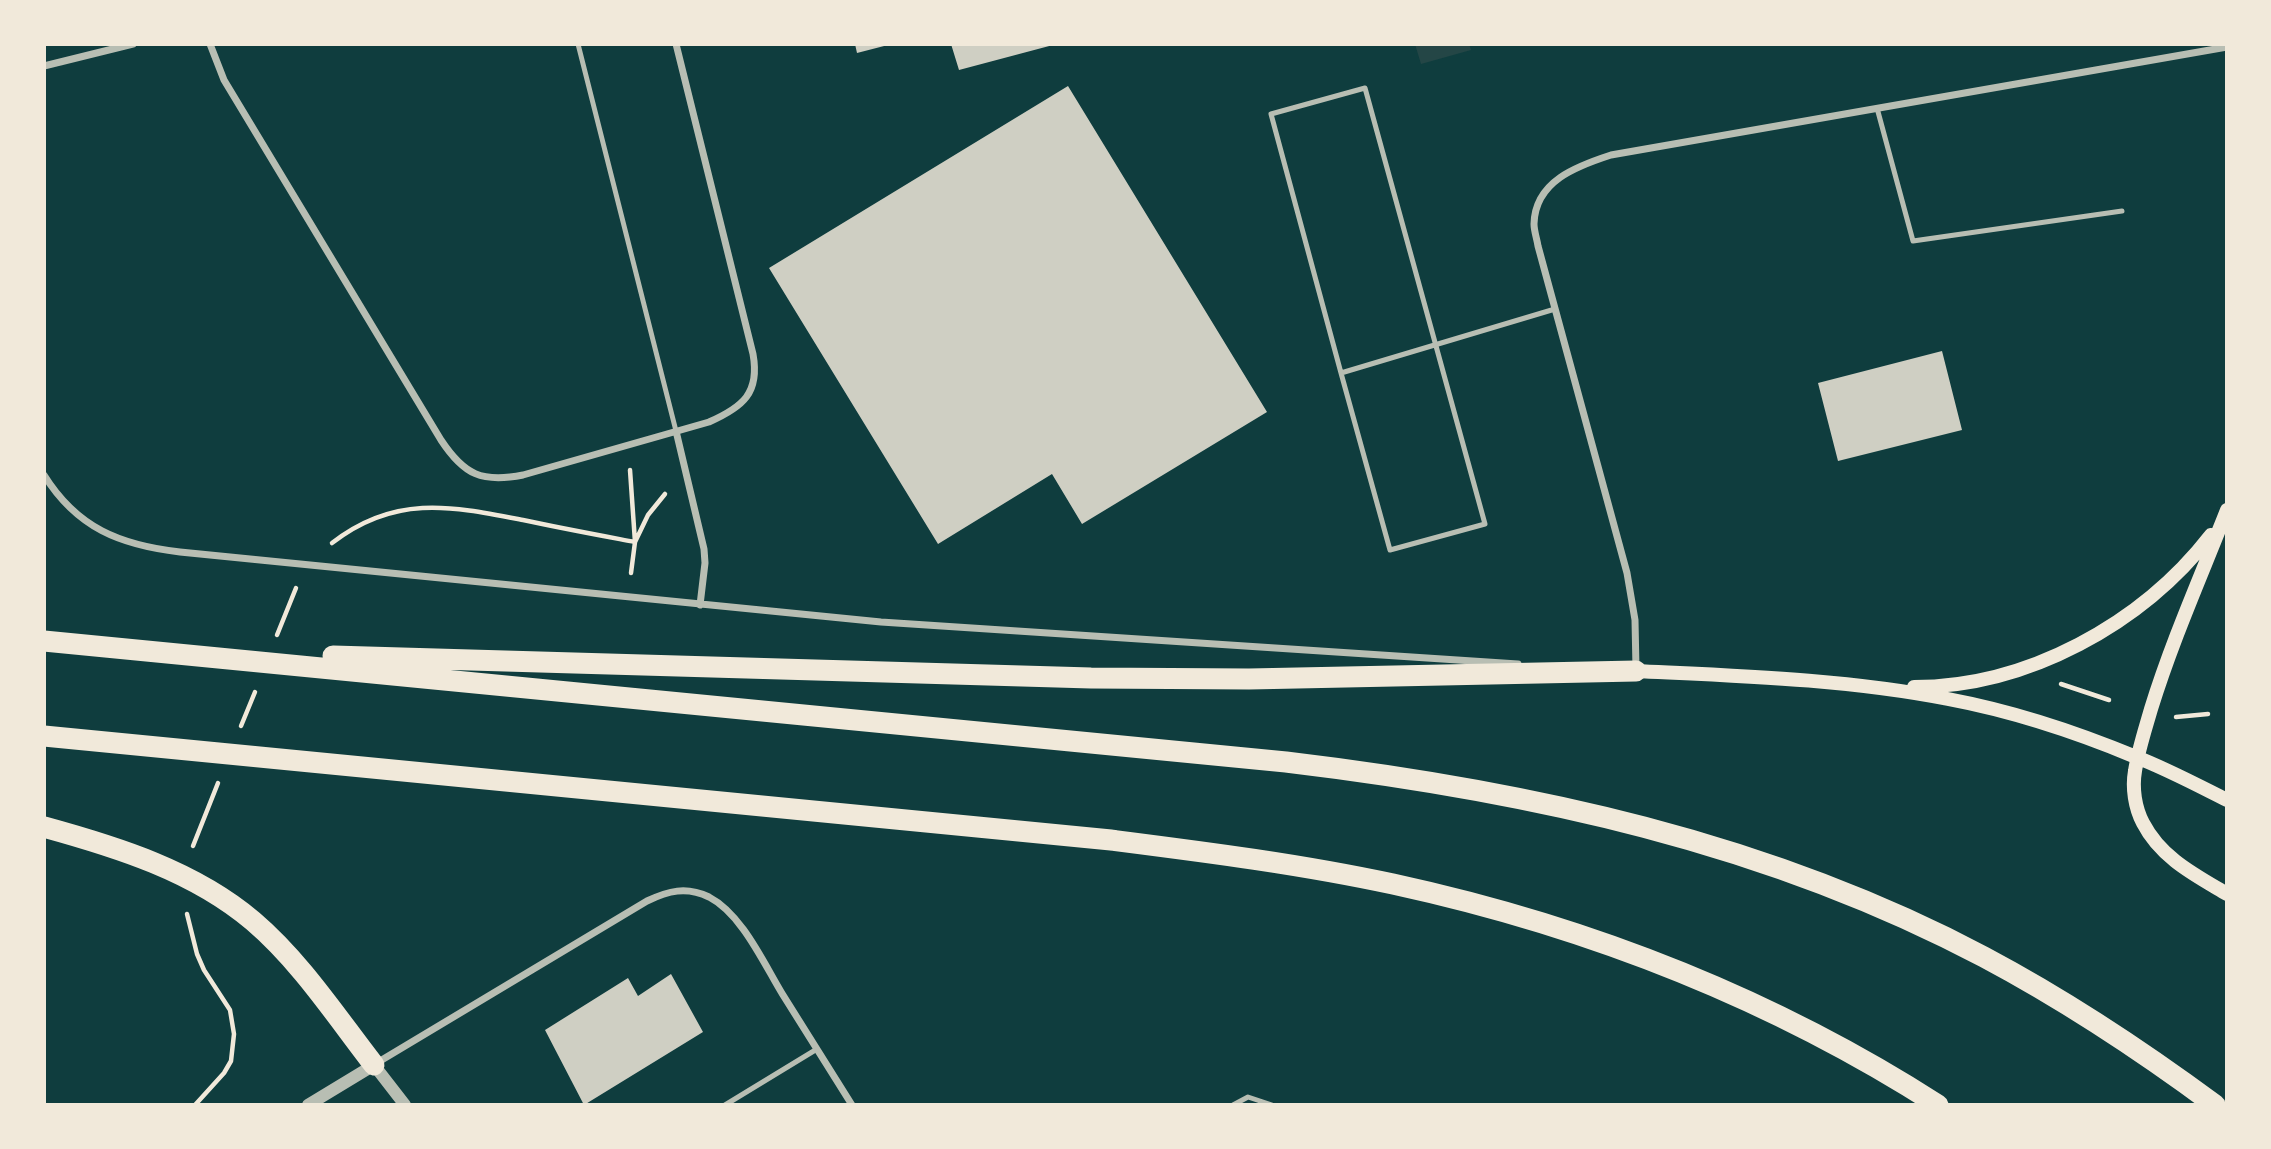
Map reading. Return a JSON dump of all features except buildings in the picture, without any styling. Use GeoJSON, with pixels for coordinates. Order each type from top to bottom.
{"type":"FeatureCollection","features":[{"type":"Feature","properties":{"kind":"highway"},"geometry":{"type":"LineString","coordinates":[[44,640],[1286,762],[1431,781],[1573,808],[1656,829],[1759,861],[1917,924],[2047,993],[2168,1071],[2215,1105]]}},
{"type":"Feature","properties":{"kind":"highway"},"geometry":{"type":"LineString","coordinates":[[137,650],[1114,679],[1636,671]]}},
{"type":"Feature","properties":{"kind":"highway"},"geometry":{"type":"LineString","coordinates":[[44,736],[1111,840],[1252,859],[1391,884],[1531,919],[1664,965],[1794,1023],[1856,1055],[1938,1105]]}},
{"type":"Feature","properties":{"kind":"highway"},"geometry":{"type":"LineString","coordinates":[[44,827],[103,844],[172,871],[235,907],[254,921],[289,957],[374,1065]]}},
{"type":"Feature","properties":{"kind":"main road"},"geometry":{"type":"LineString","coordinates":[[1636,671],[1924,687],[1998,676],[2076,647],[2114,625],[2181,569],[2226,514]]}},
{"type":"Feature","properties":{"kind":"main road"},"geometry":{"type":"LineString","coordinates":[[2226,514],[2190,597],[2159,682],[2134,773],[2136,805],[2148,831],[2167,855],[2185,870],[2227,894]]}},
{"type":"Feature","properties":{"kind":"main road"},"geometry":{"type":"LineString","coordinates":[[1875,686],[1950,699],[2088,739],[2138,758],[2227,800]]}},
{"type":"Feature","properties":{"kind":"street"},"geometry":{"type":"LineString","coordinates":[[44,66],[133,44]]}},
{"type":"Feature","properties":{"kind":"street"},"geometry":{"type":"LineString","coordinates":[[210,44],[224,80],[441,440],[458,462],[469,471],[481,477],[507,478],[709,422],[735,409],[751,391],[755,368],[676,44]]}},
{"type":"Feature","properties":{"kind":"street"},"geometry":{"type":"LineString","coordinates":[[44,475],[70,508],[93,527],[124,541],[171,551],[953,627],[1636,671],[1633,597],[1538,246],[1534,223],[1539,202],[1549,185],[1579,166],[1611,155],[2227,47]]}},
{"type":"Feature","properties":{"kind":"street"},"geometry":{"type":"LineString","coordinates":[[676,431],[704,549],[700,604]]}},
{"type":"Feature","properties":{"kind":"street"},"geometry":{"type":"LineString","coordinates":[[308,1105],[647,901],[670,892],[687,890],[717,902],[736,921],[852,1105]]}},
{"type":"Feature","properties":{"kind":"street"},"geometry":{"type":"LineString","coordinates":[[374,1065],[405,1105]]}},
{"type":"Feature","properties":{"kind":"lane"},"geometry":{"type":"LineString","coordinates":[[578,44],[676,431]]}},
{"type":"Feature","properties":{"kind":"lane"},"geometry":{"type":"LineString","coordinates":[[1365,88],[1485,524],[1390,550],[1341,373],[1271,114],[1365,88]]}},
{"type":"Feature","properties":{"kind":"lane"},"geometry":{"type":"LineString","coordinates":[[1877,108],[1913,241],[2122,211]]}},
{"type":"Feature","properties":{"kind":"lane"},"geometry":{"type":"LineString","coordinates":[[1341,373],[1555,309]]}},
{"type":"Feature","properties":{"kind":"lane"},"geometry":{"type":"LineString","coordinates":[[725,1105],[817,1049]]}},
{"type":"Feature","properties":{"kind":"lane"},"geometry":{"type":"LineString","coordinates":[[1233,1105],[1248,1097],[1272,1105]]}},
{"type":"Feature","properties":{"kind":"path"},"geometry":{"type":"LineString","coordinates":[[628,445],[635,542],[628,597]]}},
{"type":"Feature","properties":{"kind":"path"},"geometry":{"type":"LineString","coordinates":[[635,542],[648,515],[685,469]]}},
{"type":"Feature","properties":{"kind":"path"},"geometry":{"type":"LineString","coordinates":[[418,507],[467,509],[635,542]]}},
{"type":"Feature","properties":{"kind":"path"},"geometry":{"type":"LineString","coordinates":[[2051,681],[2109,700]]}},
{"type":"Feature","properties":{"kind":"path"},"geometry":{"type":"LineString","coordinates":[[2165,718],[2208,714]]}},
{"type":"Feature","properties":{"kind":"path"},"geometry":{"type":"LineString","coordinates":[[195,1105],[215,1085],[231,1061],[234,1034],[230,1010],[224,999]]}},
{"type":"Feature","properties":{"kind":"shaded area"},"geometry":{"type":"Polygon","coordinates":[[[1415,44],[1469,44],[1471,50],[1421,64],[1415,44]]]}}]}
